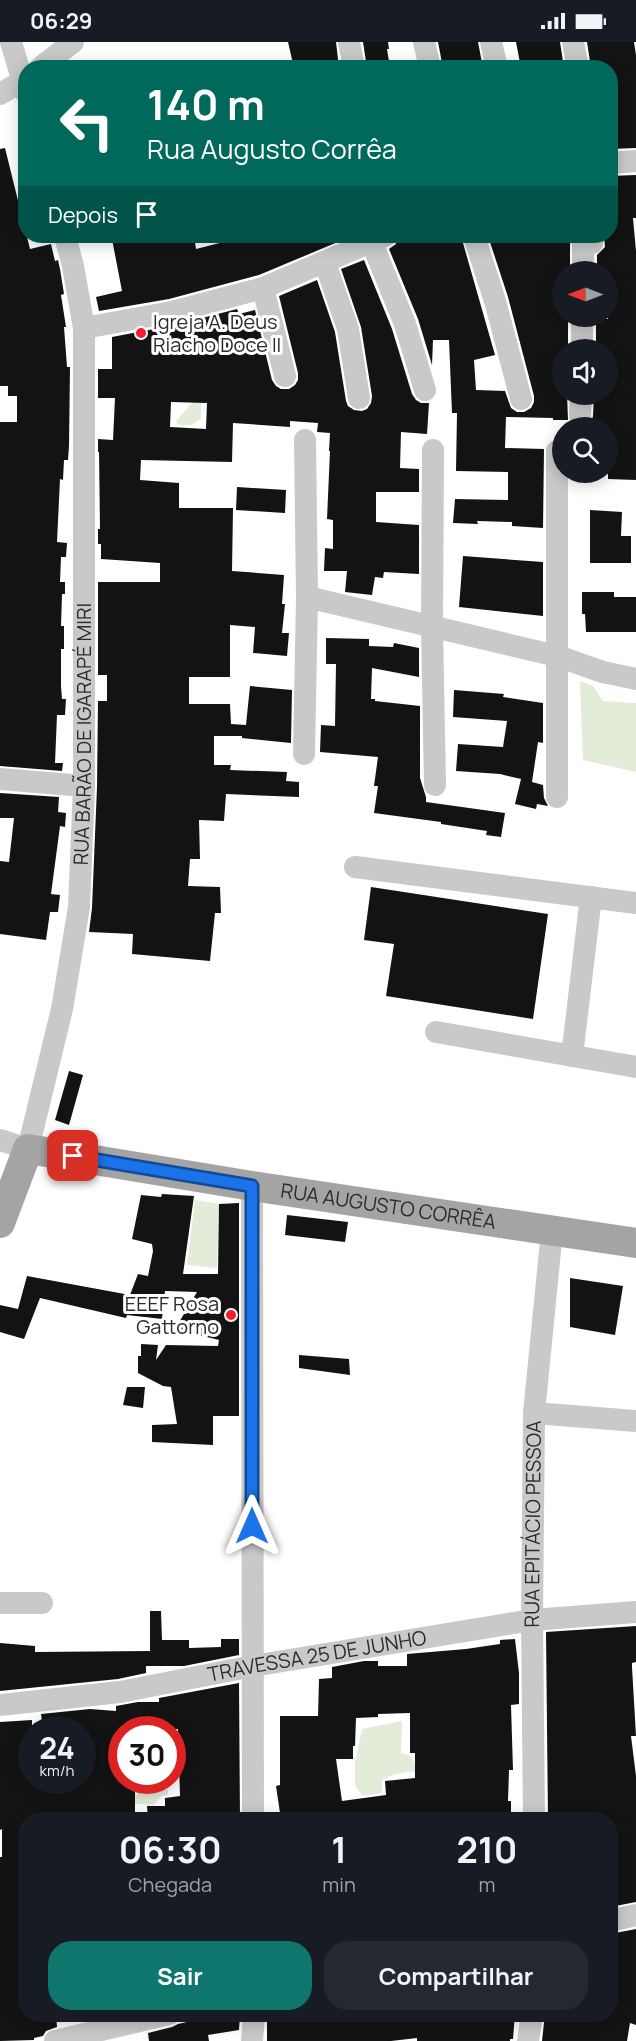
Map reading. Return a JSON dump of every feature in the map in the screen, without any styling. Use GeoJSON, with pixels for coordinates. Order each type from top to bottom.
{"type":"FeatureCollection","features":[{"type":"Feature","properties":{"kind":"main road","name":"RUA AUGUSTO CORRÊA"},"geometry":{"type":"LineString","coordinates":[[28,1149],[252,1186],[636,1243]]}},
{"type":"Feature","properties":{"kind":"main road","name":"RUA BARÃO DE IGARAPÉ MIRI"},"geometry":{"type":"LineString","coordinates":[[0,1223],[28,1149]]}},
{"type":"Feature","properties":{"kind":"street"},"geometry":{"type":"LineString","coordinates":[[11,42],[18,65]]}},
{"type":"Feature","properties":{"kind":"street"},"geometry":{"type":"LineString","coordinates":[[50,60],[73,42]]}},
{"type":"Feature","properties":{"kind":"street"},"geometry":{"type":"LineString","coordinates":[[349,42],[352,60]]}},
{"type":"Feature","properties":{"kind":"street"},"geometry":{"type":"LineString","coordinates":[[424,42],[428,60]]}},
{"type":"Feature","properties":{"kind":"street"},"geometry":{"type":"LineString","coordinates":[[491,42],[495,60]]}},
{"type":"Feature","properties":{"kind":"street"},"geometry":{"type":"LineString","coordinates":[[573,42],[576,60]]}},
{"type":"Feature","properties":{"kind":"street"},"geometry":{"type":"LineString","coordinates":[[0,94],[18,86]]}},
{"type":"Feature","properties":{"kind":"street"},"geometry":{"type":"LineString","coordinates":[[618,162],[636,161]]}},
{"type":"Feature","properties":{"kind":"street","name":"RUA BARÃO DE IGARAPÉ MIRI"},"geometry":{"type":"LineString","coordinates":[[28,1149],[62,1009],[74,941],[83,845],[84,328],[67,243]]}},
{"type":"Feature","properties":{"kind":"street"},"geometry":{"type":"LineString","coordinates":[[84,328],[172,312],[263,288],[370,243]]}},
{"type":"Feature","properties":{"kind":"street"},"geometry":{"type":"LineString","coordinates":[[380,243],[425,390]]}},
{"type":"Feature","properties":{"kind":"street"},"geometry":{"type":"LineString","coordinates":[[476,243],[495,301],[521,399]]}},
{"type":"Feature","properties":{"kind":"street"},"geometry":{"type":"LineString","coordinates":[[583,261],[583,245],[592,243]]}},
{"type":"Feature","properties":{"kind":"street"},"geometry":{"type":"LineString","coordinates":[[325,263],[348,329],[359,398]]}},
{"type":"Feature","properties":{"kind":"street"},"geometry":{"type":"LineString","coordinates":[[263,288],[285,376]]}},
{"type":"Feature","properties":{"kind":"street"},"geometry":{"type":"LineString","coordinates":[[304,754],[307,597],[305,440]]}},
{"type":"Feature","properties":{"kind":"street"},"geometry":{"type":"LineString","coordinates":[[434,450],[432,628],[435,785]]}},
{"type":"Feature","properties":{"kind":"street"},"geometry":{"type":"LineString","coordinates":[[557,483],[557,797]]}},
{"type":"Feature","properties":{"kind":"street"},"geometry":{"type":"LineString","coordinates":[[307,597],[557,656],[603,672],[636,680]]}},
{"type":"Feature","properties":{"kind":"street"},"geometry":{"type":"LineString","coordinates":[[0,779],[84,786]]}},
{"type":"Feature","properties":{"kind":"street"},"geometry":{"type":"LineString","coordinates":[[355,867],[636,903]]}},
{"type":"Feature","properties":{"kind":"street"},"geometry":{"type":"LineString","coordinates":[[572,1056],[591,897]]}},
{"type":"Feature","properties":{"kind":"street"},"geometry":{"type":"LineString","coordinates":[[436,1032],[636,1067]]}},
{"type":"Feature","properties":{"kind":"street","name":"RUA AUGUSTO CORRÊA"},"geometry":{"type":"LineString","coordinates":[[0,1140],[28,1149]]}},
{"type":"Feature","properties":{"kind":"street"},"geometry":{"type":"LineString","coordinates":[[252,1186],[253,1812]]}},
{"type":"Feature","properties":{"kind":"street","name":"RUA EPITÁCIO PESSOA"},"geometry":{"type":"LineString","coordinates":[[534,1812],[532,1620],[534,1413],[552,1232]]}},
{"type":"Feature","properties":{"kind":"street"},"geometry":{"type":"LineString","coordinates":[[534,1413],[636,1420]]}},
{"type":"Feature","properties":{"kind":"street"},"geometry":{"type":"LineString","coordinates":[[0,1603],[42,1603]]}},
{"type":"Feature","properties":{"kind":"street","name":"TRAVESSA 25 DE JUNHO"},"geometry":{"type":"LineString","coordinates":[[0,1706],[120,1692],[253,1666],[532,1620],[636,1612]]}},
{"type":"Feature","properties":{"kind":"street"},"geometry":{"type":"LineString","coordinates":[[618,1919],[636,1915]]}},
{"type":"Feature","properties":{"kind":"street"},"geometry":{"type":"LineString","coordinates":[[56,2041],[136,2022]]}},
{"type":"Feature","properties":{"kind":"street"},"geometry":{"type":"LineString","coordinates":[[252,2041],[253,2022]]}},
{"type":"Feature","properties":{"kind":"street"},"geometry":{"type":"LineString","coordinates":[[528,2041],[531,2022]]}},
{"type":"Feature","properties":{"kind":"green space"},"geometry":{"type":"Polygon","coordinates":[[[202,378],[201,418],[192,425],[178,425],[176,421],[193,402],[202,378]]]}},
{"type":"Feature","properties":{"kind":"green space"},"geometry":{"type":"Polygon","coordinates":[[[580,681],[593,686],[603,701],[636,703],[636,772],[583,760],[580,681]]]}},
{"type":"Feature","properties":{"kind":"green space"},"geometry":{"type":"Polygon","coordinates":[[[195,1200],[219,1204],[217,1268],[187,1265],[195,1200]]]}},
{"type":"Feature","properties":{"kind":"green space"},"geometry":{"type":"Polygon","coordinates":[[[402,1721],[401,1753],[410,1756],[420,1772],[396,1774],[382,1780],[382,1793],[363,1796],[355,1786],[355,1762],[362,1729],[402,1721]]]}},
{"type":"Feature","properties":{"kind":"green space"},"geometry":{"type":"Polygon","coordinates":[[[168,1794],[161,1796],[154,1805],[124,1803],[122,1796],[168,1794]]]}},
{"type":"Feature","properties":{"kind":"building"},"geometry":{"type":"Polygon","coordinates":[[[288,42],[336,42],[338,60],[292,60],[288,42]]]}},
{"type":"Feature","properties":{"kind":"building"},"geometry":{"type":"Polygon","coordinates":[[[363,42],[388,42],[389,60],[366,60],[363,42]]]}},
{"type":"Feature","properties":{"kind":"building"},"geometry":{"type":"Polygon","coordinates":[[[438,42],[478,42],[481,60],[441,60],[438,42]]]}},
{"type":"Feature","properties":{"kind":"building"},"geometry":{"type":"Polygon","coordinates":[[[516,42],[560,42],[563,60],[519,60],[516,42]]]}},
{"type":"Feature","properties":{"kind":"building"},"geometry":{"type":"Polygon","coordinates":[[[587,42],[634,42],[636,148],[618,149],[618,60],[590,60],[587,42]]]}},
{"type":"Feature","properties":{"kind":"building"},"geometry":{"type":"Polygon","coordinates":[[[5,148],[18,201],[18,243],[29,243],[30,249],[51,244],[55,261],[58,260],[64,294],[61,295],[66,327],[64,327],[67,367],[70,367],[69,446],[68,460],[64,460],[63,480],[60,479],[57,542],[67,543],[66,557],[61,557],[60,582],[65,582],[65,594],[62,594],[61,626],[64,626],[64,649],[61,649],[61,686],[62,699],[66,699],[65,715],[57,715],[55,763],[63,763],[62,771],[0,766],[0,422],[17,422],[17,396],[8,396],[8,386],[0,386],[0,149],[5,148]]]}},
{"type":"Feature","properties":{"kind":"building"},"geometry":{"type":"Polygon","coordinates":[[[636,175],[636,218],[633,218],[636,251],[636,480],[618,479],[618,417],[593,417],[594,405],[618,405],[618,339],[596,339],[596,327],[618,327],[618,261],[597,261],[597,255],[605,247],[605,243],[618,243],[618,176],[636,175]]]}},
{"type":"Feature","properties":{"kind":"building"},"geometry":{"type":"Polygon","coordinates":[[[113,243],[195,243],[196,249],[220,243],[335,243],[259,275],[169,299],[99,311],[96,297],[122,291],[113,243]]]}},
{"type":"Feature","properties":{"kind":"building"},"geometry":{"type":"Polygon","coordinates":[[[396,243],[463,243],[495,355],[474,360],[476,390],[505,391],[511,408],[517,412],[524,412],[531,408],[534,396],[508,297],[490,243],[570,243],[570,261],[552,261],[552,327],[568,327],[568,339],[552,339],[552,405],[567,405],[568,417],[506,417],[505,448],[544,449],[543,528],[512,526],[512,522],[453,523],[455,499],[508,500],[508,472],[456,471],[457,413],[452,413],[449,340],[433,340],[432,365],[418,319],[389,249],[396,243]]]}},
{"type":"Feature","properties":{"kind":"building"},"geometry":{"type":"Polygon","coordinates":[[[364,260],[392,329],[412,394],[421,403],[429,403],[427,434],[401,432],[400,468],[419,469],[419,492],[376,492],[376,522],[419,525],[419,574],[384,572],[383,578],[375,577],[372,595],[345,592],[347,571],[324,571],[325,548],[333,549],[333,520],[327,519],[330,433],[317,432],[318,423],[290,421],[290,427],[233,423],[232,462],[141,460],[140,480],[179,483],[179,508],[233,508],[232,571],[284,575],[282,604],[285,604],[282,633],[289,633],[287,656],[253,653],[255,627],[230,625],[230,677],[189,677],[189,704],[230,704],[231,724],[246,725],[250,686],[292,690],[291,743],[242,738],[242,736],[214,736],[214,765],[231,765],[230,770],[287,772],[286,781],[299,782],[299,797],[226,794],[224,821],[199,820],[200,859],[190,859],[188,886],[220,887],[221,913],[215,913],[210,961],[132,954],[133,934],[89,932],[97,787],[98,701],[107,701],[107,675],[98,675],[98,582],[160,582],[160,563],[101,559],[101,544],[98,544],[98,529],[100,529],[98,439],[113,440],[115,398],[98,398],[98,369],[112,369],[112,337],[175,325],[237,309],[239,314],[255,310],[272,380],[281,389],[289,389],[298,380],[298,373],[279,296],[317,280],[335,332],[346,401],[348,406],[354,410],[367,409],[372,396],[361,327],[341,269],[364,260]],[[171,402],[170,427],[206,429],[207,403],[171,402]]]}},
{"type":"Feature","properties":{"kind":"building"},"geometry":{"type":"Polygon","coordinates":[[[237,487],[286,490],[285,513],[236,510],[237,487]]]}},
{"type":"Feature","properties":{"kind":"building"},"geometry":{"type":"Polygon","coordinates":[[[590,510],[622,512],[621,536],[631,536],[631,563],[590,563],[590,510]]]}},
{"type":"Feature","properties":{"kind":"building"},"geometry":{"type":"Polygon","coordinates":[[[463,556],[543,562],[543,616],[459,607],[463,556]]]}},
{"type":"Feature","properties":{"kind":"building"},"geometry":{"type":"Polygon","coordinates":[[[582,592],[614,592],[614,597],[636,597],[636,632],[586,632],[585,614],[582,614],[582,592]]]}},
{"type":"Feature","properties":{"kind":"building"},"geometry":{"type":"Polygon","coordinates":[[[326,638],[369,639],[369,646],[393,647],[394,643],[419,648],[419,677],[372,668],[371,699],[420,706],[420,778],[426,802],[505,813],[501,837],[486,835],[487,831],[441,824],[441,822],[374,813],[378,786],[374,786],[378,757],[320,752],[321,725],[335,726],[336,664],[326,664],[326,638]]]}},
{"type":"Feature","properties":{"kind":"building"},"geometry":{"type":"Polygon","coordinates":[[[454,690],[504,694],[503,697],[543,703],[543,743],[538,742],[532,782],[543,785],[544,798],[548,806],[537,804],[536,809],[515,804],[521,779],[500,774],[456,771],[458,744],[503,747],[507,721],[453,717],[454,690]]]}},
{"type":"Feature","properties":{"kind":"building"},"geometry":{"type":"Polygon","coordinates":[[[0,793],[59,797],[58,812],[66,813],[65,827],[60,826],[51,894],[60,895],[58,912],[50,912],[46,940],[0,934],[0,861],[9,862],[14,818],[0,818],[0,793]]]}},
{"type":"Feature","properties":{"kind":"building"},"geometry":{"type":"Polygon","coordinates":[[[371,887],[548,914],[533,1019],[386,996],[394,944],[364,940],[371,887]]]}},
{"type":"Feature","properties":{"kind":"building"},"geometry":{"type":"Polygon","coordinates":[[[69,1071],[83,1075],[69,1125],[55,1120],[69,1071]]]}},
{"type":"Feature","properties":{"kind":"building"},"geometry":{"type":"Polygon","coordinates":[[[162,1194],[194,1196],[183,1274],[218,1274],[219,1204],[239,1203],[239,1416],[213,1416],[213,1445],[152,1442],[152,1425],[177,1424],[171,1387],[163,1386],[138,1373],[141,1344],[158,1345],[156,1360],[166,1345],[218,1346],[219,1340],[175,1329],[197,1292],[165,1291],[162,1319],[127,1315],[126,1318],[40,1298],[24,1339],[0,1332],[0,1305],[18,1309],[27,1276],[130,1295],[138,1274],[148,1276],[153,1251],[152,1244],[132,1239],[141,1195],[161,1197],[162,1194]]]}},
{"type":"Feature","properties":{"kind":"building"},"geometry":{"type":"Polygon","coordinates":[[[287,1215],[348,1222],[345,1242],[285,1235],[287,1215]]]}},
{"type":"Feature","properties":{"kind":"building"},"geometry":{"type":"Polygon","coordinates":[[[570,1278],[623,1286],[615,1335],[570,1327],[570,1278]]]}},
{"type":"Feature","properties":{"kind":"building"},"geometry":{"type":"Polygon","coordinates":[[[299,1355],[349,1359],[350,1375],[299,1368],[299,1355]]]}},
{"type":"Feature","properties":{"kind":"building"},"geometry":{"type":"Polygon","coordinates":[[[127,1387],[145,1387],[143,1408],[123,1405],[127,1387]]]}},
{"type":"Feature","properties":{"kind":"building"},"geometry":{"type":"Polygon","coordinates":[[[150,1611],[161,1611],[162,1640],[189,1640],[189,1648],[221,1647],[221,1639],[239,1639],[239,1655],[184,1666],[146,1666],[146,1673],[118,1679],[0,1691],[0,1643],[35,1646],[35,1652],[150,1651],[150,1611]]]}},
{"type":"Feature","properties":{"kind":"building"},"geometry":{"type":"Polygon","coordinates":[[[636,1626],[636,1662],[632,1663],[632,1667],[636,1736],[631,1736],[636,1776],[636,1902],[618,1905],[618,1812],[548,1812],[546,1632],[636,1626]]]}},
{"type":"Feature","properties":{"kind":"building"},"geometry":{"type":"Polygon","coordinates":[[[515,1639],[519,1673],[519,1704],[511,1705],[513,1770],[509,1770],[508,1801],[511,1801],[511,1812],[280,1812],[276,1786],[280,1785],[280,1716],[318,1716],[319,1679],[332,1678],[332,1667],[364,1661],[378,1661],[378,1666],[407,1666],[407,1654],[500,1644],[500,1640],[515,1639]],[[410,1713],[378,1714],[378,1717],[356,1718],[353,1759],[336,1759],[342,1801],[386,1795],[385,1781],[415,1778],[415,1753],[410,1753],[410,1713]]]}},
{"type":"Feature","properties":{"kind":"building"},"geometry":{"type":"Polygon","coordinates":[[[239,1683],[240,1812],[147,1812],[147,1806],[165,1806],[165,1798],[186,1794],[186,1716],[108,1716],[108,1794],[135,1794],[135,1812],[18,1812],[18,2022],[57,2022],[57,2027],[46,2031],[43,2036],[34,2038],[34,2040],[0,2041],[2,1829],[0,1830],[0,1722],[18,1721],[18,1794],[96,1794],[96,1716],[41,1716],[41,1714],[90,1709],[116,1711],[116,1706],[138,1702],[159,1702],[159,1698],[239,1683]]]}},
{"type":"Feature","properties":{"kind":"building"},"geometry":{"type":"Polygon","coordinates":[[[636,1929],[636,2025],[630,2023],[627,2041],[542,2041],[544,2022],[618,2022],[618,1932],[636,1929]]]}},
{"type":"Feature","properties":{"kind":"building"},"geometry":{"type":"Polygon","coordinates":[[[240,2022],[239,2030],[208,2035],[209,2041],[149,2041],[148,2033],[178,2024],[240,2022]]]}},
{"type":"Feature","properties":{"kind":"building"},"geometry":{"type":"Polygon","coordinates":[[[267,2022],[514,2022],[513,2039],[510,2041],[417,2041],[417,2038],[391,2041],[267,2041],[267,2022]]]}},
{"type":"Feature","properties":{"kind":"place","name":"Igreja A. Deus Riacho Doce II"},"geometry":{"type":"Point","coordinates":[141,333]}},
{"type":"Feature","properties":{"kind":"place","name":"EEEF Rosa Gattorno"},"geometry":{"type":"Point","coordinates":[231,1315]}},
{"type":"Feature","properties":{"kind":"route"},"geometry":{"type":"LineString","coordinates":[[73,1156],[252,1186],[252,1526]]}}]}
